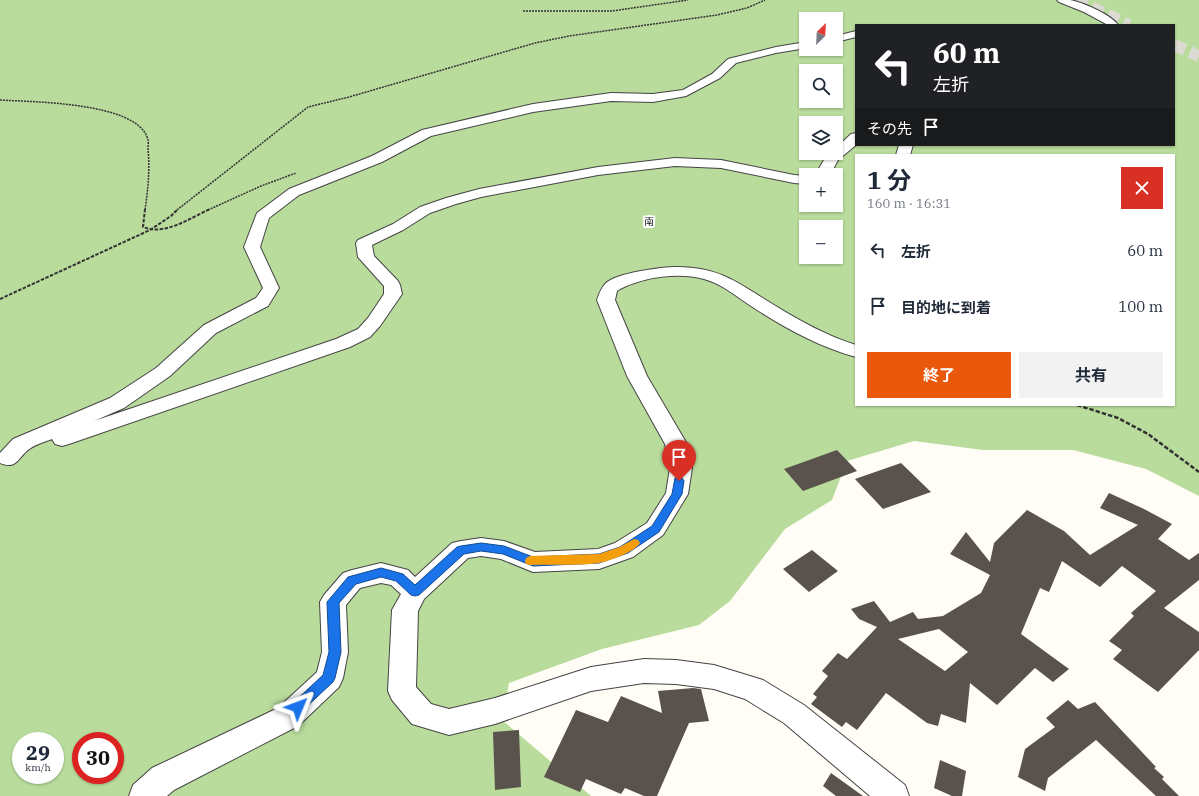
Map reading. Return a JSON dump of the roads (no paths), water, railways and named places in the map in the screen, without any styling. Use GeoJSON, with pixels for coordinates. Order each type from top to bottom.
{"type":"FeatureCollection","features":[{"type":"Feature","properties":{"kind":"street"},"geometry":{"type":"LineString","coordinates":[[1062,0],[1102,16],[1112,24]]}},
{"type":"Feature","properties":{"kind":"street"},"geometry":{"type":"LineString","coordinates":[[843,37],[855,34]]}},
{"type":"Feature","properties":{"kind":"street"},"geometry":{"type":"LineString","coordinates":[[4,460],[21,444],[117,403],[163,372],[210,329],[262,302],[271,288],[252,247],[262,216],[294,192],[377,159],[427,133],[533,108],[611,97],[653,98],[686,93],[716,76],[732,61],[776,50],[799,46]]}},
{"type":"Feature","properties":{"kind":"street"},"geometry":{"type":"LineString","coordinates":[[827,168],[832,158],[855,139]]}},
{"type":"Feature","properties":{"kind":"street"},"geometry":{"type":"LineString","coordinates":[[4,460],[293,361],[343,343],[364,333],[374,322],[393,294],[392,285],[366,257],[364,243],[398,227],[425,210],[479,194],[576,175],[675,162],[721,164],[799,179]]}},
{"type":"Feature","properties":{"kind":"street"},"geometry":{"type":"LineString","coordinates":[[855,351],[841,347],[804,332],[726,282],[705,274],[672,272],[638,277],[612,285],[608,290],[606,300],[637,376],[676,444],[681,468],[677,494],[656,529],[624,550],[599,559],[533,562],[504,550],[481,547],[461,550],[415,592],[405,610],[402,691],[422,714],[449,722],[495,711],[591,679],[644,671],[676,672],[714,676],[753,689],[794,714],[894,796]]}},
{"type":"Feature","properties":{"kind":"street"},"geometry":{"type":"LineString","coordinates":[[144,796],[163,779],[288,717],[328,678],[335,652],[333,602],[352,580],[381,573],[399,577],[415,592]]}},
{"type":"Feature","properties":{"kind":"tunnel"},"geometry":{"type":"LineString","coordinates":[[1076,0],[1127,24]]}},
{"type":"Feature","properties":{"kind":"tunnel"},"geometry":{"type":"LineString","coordinates":[[1175,45],[1199,56]]}},
{"type":"Feature","properties":{"kind":"district","name":"南"},"geometry":{"type":"Point","coordinates":[649,221]}}]}
